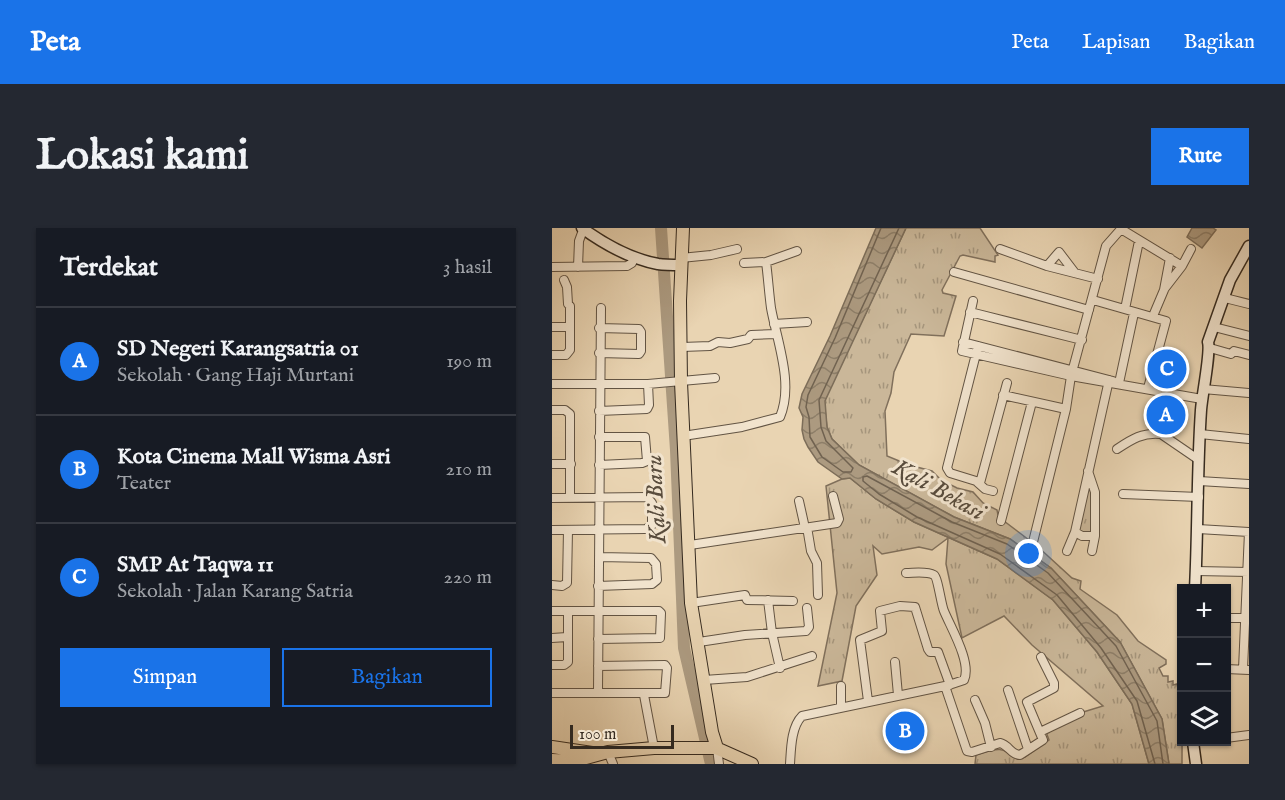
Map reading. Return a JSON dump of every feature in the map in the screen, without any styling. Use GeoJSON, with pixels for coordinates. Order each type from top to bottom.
{"type":"FeatureCollection","features":[{"type":"Feature","properties":{"kind":"main road"},"geometry":{"type":"LineString","coordinates":[[683,228],[673,263],[680,301],[683,435],[692,603],[712,732],[717,748]]}},
{"type":"Feature","properties":{"kind":"main road"},"geometry":{"type":"LineString","coordinates":[[552,747],[574,760]]}},
{"type":"Feature","properties":{"kind":"main road"},"geometry":{"type":"LineString","coordinates":[[552,760],[574,760],[605,753],[654,748],[717,748],[752,764]]}},
{"type":"Feature","properties":{"kind":"street"},"geometry":{"type":"LineString","coordinates":[[578,267],[582,229],[633,257],[673,263],[737,249]]}},
{"type":"Feature","properties":{"kind":"street"},"geometry":{"type":"LineString","coordinates":[[1033,542],[1066,409],[1072,373],[1106,246],[1121,229],[1182,266]]}},
{"type":"Feature","properties":{"kind":"street"},"geometry":{"type":"LineString","coordinates":[[1125,309],[1138,241]]}},
{"type":"Feature","properties":{"kind":"street"},"geometry":{"type":"LineString","coordinates":[[1195,584],[1202,394],[1210,348],[1208,342],[1230,280],[1249,246]]}},
{"type":"Feature","properties":{"kind":"street"},"geometry":{"type":"LineString","coordinates":[[1000,249],[1047,266],[1098,279]]}},
{"type":"Feature","properties":{"kind":"street"},"geometry":{"type":"LineString","coordinates":[[1164,290],[1182,266],[1191,249]]}},
{"type":"Feature","properties":{"kind":"street"},"geometry":{"type":"LineString","coordinates":[[744,263],[766,262],[797,250]]}},
{"type":"Feature","properties":{"kind":"street"},"geometry":{"type":"LineString","coordinates":[[1047,266],[1059,252],[1075,273]]}},
{"type":"Feature","properties":{"kind":"street"},"geometry":{"type":"LineString","coordinates":[[552,267],[627,266],[632,263],[633,257]]}},
{"type":"Feature","properties":{"kind":"street"},"geometry":{"type":"LineString","coordinates":[[1153,316],[1164,290],[1170,258]]}},
{"type":"Feature","properties":{"kind":"street"},"geometry":{"type":"LineString","coordinates":[[683,435],[742,427],[780,417],[785,398],[783,372],[766,262]]}},
{"type":"Feature","properties":{"kind":"street"},"geometry":{"type":"LineString","coordinates":[[954,272],[1089,310]]}},
{"type":"Feature","properties":{"kind":"street"},"geometry":{"type":"LineString","coordinates":[[552,355],[566,355],[569,352],[570,306],[564,280]]}},
{"type":"Feature","properties":{"kind":"street"},"geometry":{"type":"LineString","coordinates":[[1225,298],[1249,304]]}},
{"type":"Feature","properties":{"kind":"street"},"geometry":{"type":"LineString","coordinates":[[1093,300],[1166,321],[1148,388]]}},
{"type":"Feature","properties":{"kind":"street"},"geometry":{"type":"LineString","coordinates":[[973,301],[961,350],[975,355],[1148,388],[1202,394],[1249,393]]}},
{"type":"Feature","properties":{"kind":"street"},"geometry":{"type":"LineString","coordinates":[[598,692],[599,328],[601,308]]}},
{"type":"Feature","properties":{"kind":"street"},"geometry":{"type":"LineString","coordinates":[[970,312],[1082,340]]}},
{"type":"Feature","properties":{"kind":"street"},"geometry":{"type":"LineString","coordinates":[[1118,383],[1134,313]]}},
{"type":"Feature","properties":{"kind":"street"},"geometry":{"type":"LineString","coordinates":[[774,324],[807,322]]}},
{"type":"Feature","properties":{"kind":"street"},"geometry":{"type":"LineString","coordinates":[[552,327],[570,327]]}},
{"type":"Feature","properties":{"kind":"street"},"geometry":{"type":"LineString","coordinates":[[1214,327],[1249,336]]}},
{"type":"Feature","properties":{"kind":"street"},"geometry":{"type":"LineString","coordinates":[[599,328],[639,329],[641,332],[639,354],[599,353]]}},
{"type":"Feature","properties":{"kind":"street"},"geometry":{"type":"LineString","coordinates":[[682,347],[710,346],[718,342],[730,343],[748,339],[751,335],[776,334]]}},
{"type":"Feature","properties":{"kind":"street"},"geometry":{"type":"LineString","coordinates":[[963,342],[1072,373]]}},
{"type":"Feature","properties":{"kind":"street"},"geometry":{"type":"LineString","coordinates":[[978,346],[947,468],[950,474],[980,483],[985,489],[993,491]]}},
{"type":"Feature","properties":{"kind":"street"},"geometry":{"type":"LineString","coordinates":[[1210,348],[1231,354],[1234,351],[1249,355]]}},
{"type":"Feature","properties":{"kind":"street"},"geometry":{"type":"LineString","coordinates":[[552,384],[648,384],[716,378]]}},
{"type":"Feature","properties":{"kind":"street"},"geometry":{"type":"LineString","coordinates":[[1067,551],[1075,532],[1108,381]]}},
{"type":"Feature","properties":{"kind":"street"},"geometry":{"type":"LineString","coordinates":[[980,483],[1007,383]]}},
{"type":"Feature","properties":{"kind":"street"},"geometry":{"type":"LineString","coordinates":[[599,411],[647,409],[649,405],[648,384]]}},
{"type":"Feature","properties":{"kind":"street"},"geometry":{"type":"LineString","coordinates":[[1003,395],[1066,409]]}},
{"type":"Feature","properties":{"kind":"street"},"geometry":{"type":"LineString","coordinates":[[1001,521],[1032,402]]}},
{"type":"Feature","properties":{"kind":"street"},"geometry":{"type":"LineString","coordinates":[[552,410],[565,410],[570,414],[570,498]]}},
{"type":"Feature","properties":{"kind":"street"},"geometry":{"type":"LineString","coordinates":[[1117,449],[1137,435],[1157,433],[1199,460]]}},
{"type":"Feature","properties":{"kind":"street"},"geometry":{"type":"LineString","coordinates":[[1200,434],[1249,439]]}},
{"type":"Feature","properties":{"kind":"street"},"geometry":{"type":"LineString","coordinates":[[599,437],[645,436],[647,461],[599,465]]}},
{"type":"Feature","properties":{"kind":"street"},"geometry":{"type":"LineString","coordinates":[[552,464],[571,464]]}},
{"type":"Feature","properties":{"kind":"street"},"geometry":{"type":"LineString","coordinates":[[1088,471],[1095,492],[1095,536],[1092,551]]}},
{"type":"Feature","properties":{"kind":"street"},"geometry":{"type":"LineString","coordinates":[[1199,481],[1249,484]]}},
{"type":"Feature","properties":{"kind":"street"},"geometry":{"type":"LineString","coordinates":[[1123,494],[1199,497]]}},
{"type":"Feature","properties":{"kind":"street"},"geometry":{"type":"LineString","coordinates":[[690,545],[839,521],[832,496]]}},
{"type":"Feature","properties":{"kind":"street"},"geometry":{"type":"LineString","coordinates":[[552,498],[647,497],[652,502],[650,528],[552,530]]}},
{"type":"Feature","properties":{"kind":"street"},"geometry":{"type":"LineString","coordinates":[[799,501],[811,551],[817,562],[818,595]]}},
{"type":"Feature","properties":{"kind":"street"},"geometry":{"type":"LineString","coordinates":[[1198,529],[1249,532],[1246,669]]}},
{"type":"Feature","properties":{"kind":"street"},"geometry":{"type":"LineString","coordinates":[[552,585],[562,586],[567,583],[568,530]]}},
{"type":"Feature","properties":{"kind":"street"},"geometry":{"type":"LineString","coordinates":[[1075,532],[1082,536],[1095,536]]}},
{"type":"Feature","properties":{"kind":"street"},"geometry":{"type":"LineString","coordinates":[[598,586],[652,584],[657,580],[656,564],[651,558],[599,557]]}},
{"type":"Feature","properties":{"kind":"street"},"geometry":{"type":"LineString","coordinates":[[1196,572],[1248,572]]}},
{"type":"Feature","properties":{"kind":"street"},"geometry":{"type":"LineString","coordinates":[[790,764],[797,720],[807,714],[964,680],[967,670],[961,649],[941,604],[937,579],[933,575],[906,573]]}},
{"type":"Feature","properties":{"kind":"street"},"geometry":{"type":"LineString","coordinates":[[692,603],[745,595],[747,600],[793,601]]}},
{"type":"Feature","properties":{"kind":"street"},"geometry":{"type":"LineString","coordinates":[[768,600],[780,668]]}},
{"type":"Feature","properties":{"kind":"street"},"geometry":{"type":"LineString","coordinates":[[868,701],[860,640],[882,631],[879,612],[910,605],[915,607],[928,649],[930,652],[938,652],[968,751],[1000,743],[1005,744],[1012,753],[1017,755],[1043,740],[1027,702],[1054,688],[1041,657]]}},
{"type":"Feature","properties":{"kind":"street"},"geometry":{"type":"LineString","coordinates":[[699,642],[809,629],[807,608]]}},
{"type":"Feature","properties":{"kind":"street"},"geometry":{"type":"LineString","coordinates":[[552,611],[659,611],[661,613],[660,638],[598,639]]}},
{"type":"Feature","properties":{"kind":"street"},"geometry":{"type":"LineString","coordinates":[[552,665],[564,665],[568,662],[568,611]]}},
{"type":"Feature","properties":{"kind":"street"},"geometry":{"type":"LineString","coordinates":[[1231,618],[1248,617]]}},
{"type":"Feature","properties":{"kind":"street"},"geometry":{"type":"LineString","coordinates":[[552,638],[567,637]]}},
{"type":"Feature","properties":{"kind":"street"},"geometry":{"type":"LineString","coordinates":[[704,680],[747,677],[812,656]]}},
{"type":"Feature","properties":{"kind":"street"},"geometry":{"type":"LineString","coordinates":[[895,662],[898,695]]}},
{"type":"Feature","properties":{"kind":"street"},"geometry":{"type":"LineString","coordinates":[[552,693],[598,692],[644,695],[666,693],[667,668],[665,665],[598,666]]}},
{"type":"Feature","properties":{"kind":"street"},"geometry":{"type":"LineString","coordinates":[[841,686],[841,707]]}},
{"type":"Feature","properties":{"kind":"street"},"geometry":{"type":"LineString","coordinates":[[1008,690],[1028,749]]}},
{"type":"Feature","properties":{"kind":"street"},"geometry":{"type":"LineString","coordinates":[[644,695],[654,748]]}},
{"type":"Feature","properties":{"kind":"street"},"geometry":{"type":"LineString","coordinates":[[975,700],[985,723],[991,747]]}},
{"type":"Feature","properties":{"kind":"street"},"geometry":{"type":"LineString","coordinates":[[1040,732],[1080,713]]}},
{"type":"Feature","properties":{"kind":"street"},"geometry":{"type":"LineString","coordinates":[[1231,737],[1249,735]]}},
{"type":"Feature","properties":{"kind":"street"},"geometry":{"type":"LineString","coordinates":[[1194,746],[1196,764]]}},
{"type":"Feature","properties":{"kind":"street"},"geometry":{"type":"LineString","coordinates":[[717,748],[719,764]]}},
{"type":"Feature","properties":{"kind":"street"},"geometry":{"type":"LineString","coordinates":[[605,753],[613,764]]}},
{"type":"Feature","properties":{"kind":"green space"},"geometry":{"type":"Polygon","coordinates":[[[906,228],[980,228],[998,255],[995,256],[995,262],[960,256],[942,290],[943,293],[956,296],[944,336],[911,334],[894,372],[885,411],[887,456],[932,471],[941,480],[957,488],[973,492],[983,503],[997,510],[998,515],[1004,521],[1037,546],[1072,578],[1081,581],[1080,589],[1117,615],[1138,641],[1166,660],[1166,664],[1159,668],[1163,676],[1168,676],[1168,682],[1173,681],[1173,685],[1177,684],[1177,746],[1182,746],[1182,764],[1169,764],[1162,719],[1120,642],[1051,568],[1010,539],[954,517],[859,465],[832,439],[827,427],[824,401],[906,228]]]}},
{"type":"Feature","properties":{"kind":"green space"},"geometry":{"type":"Polygon","coordinates":[[[1088,471],[1095,492],[1095,536],[1077,535],[1088,471]]]}},
{"type":"Feature","properties":{"kind":"green space"},"geometry":{"type":"Polygon","coordinates":[[[850,478],[876,499],[914,522],[997,559],[1053,600],[1097,652],[1132,704],[1149,764],[975,764],[976,755],[993,750],[1002,750],[1017,759],[1025,757],[1049,740],[1045,729],[1080,713],[1103,706],[1032,645],[1004,616],[962,638],[946,564],[948,538],[932,550],[919,547],[882,554],[873,546],[877,575],[856,606],[842,681],[818,686],[837,593],[826,486],[850,478]]]}},
{"type":"Feature","properties":{"kind":"water"},"geometry":{"type":"Polygon","coordinates":[[[876,228],[906,228],[825,401],[827,427],[832,439],[859,465],[954,517],[1010,539],[1051,568],[1120,642],[1162,719],[1169,764],[1149,764],[1132,704],[1097,652],[1053,600],[997,559],[914,522],[876,499],[850,478],[842,479],[818,462],[808,447],[804,439],[803,417],[799,408],[802,394],[830,336],[876,228]]]}},
{"type":"Feature","properties":{"kind":"water"},"geometry":{"type":"Polygon","coordinates":[[[1192,228],[1216,230],[1202,248],[1187,237],[1192,228]]]}},
{"type":"Feature","properties":{"kind":"waterway","name":"Kali Baru"},"geometry":{"type":"LineString","coordinates":[[661,228],[676,450],[684,648],[711,764]]}},
{"type":"Feature","properties":{"kind":"place","name":"SMP At Taqwa 11"},"geometry":{"type":"Point","coordinates":[1167,369]}},
{"type":"Feature","properties":{"kind":"place","name":"SD Negeri Karangsatria 01"},"geometry":{"type":"Point","coordinates":[1166,415]}},
{"type":"Feature","properties":{"kind":"place","name":"Kota Cinema Mall Wisma Asri"},"geometry":{"type":"Point","coordinates":[905,731]}},
{"type":"Feature","properties":{"kind":"water label","name":"Kali Bekasi"},"geometry":{"type":"Point","coordinates":[939,489]}}]}
